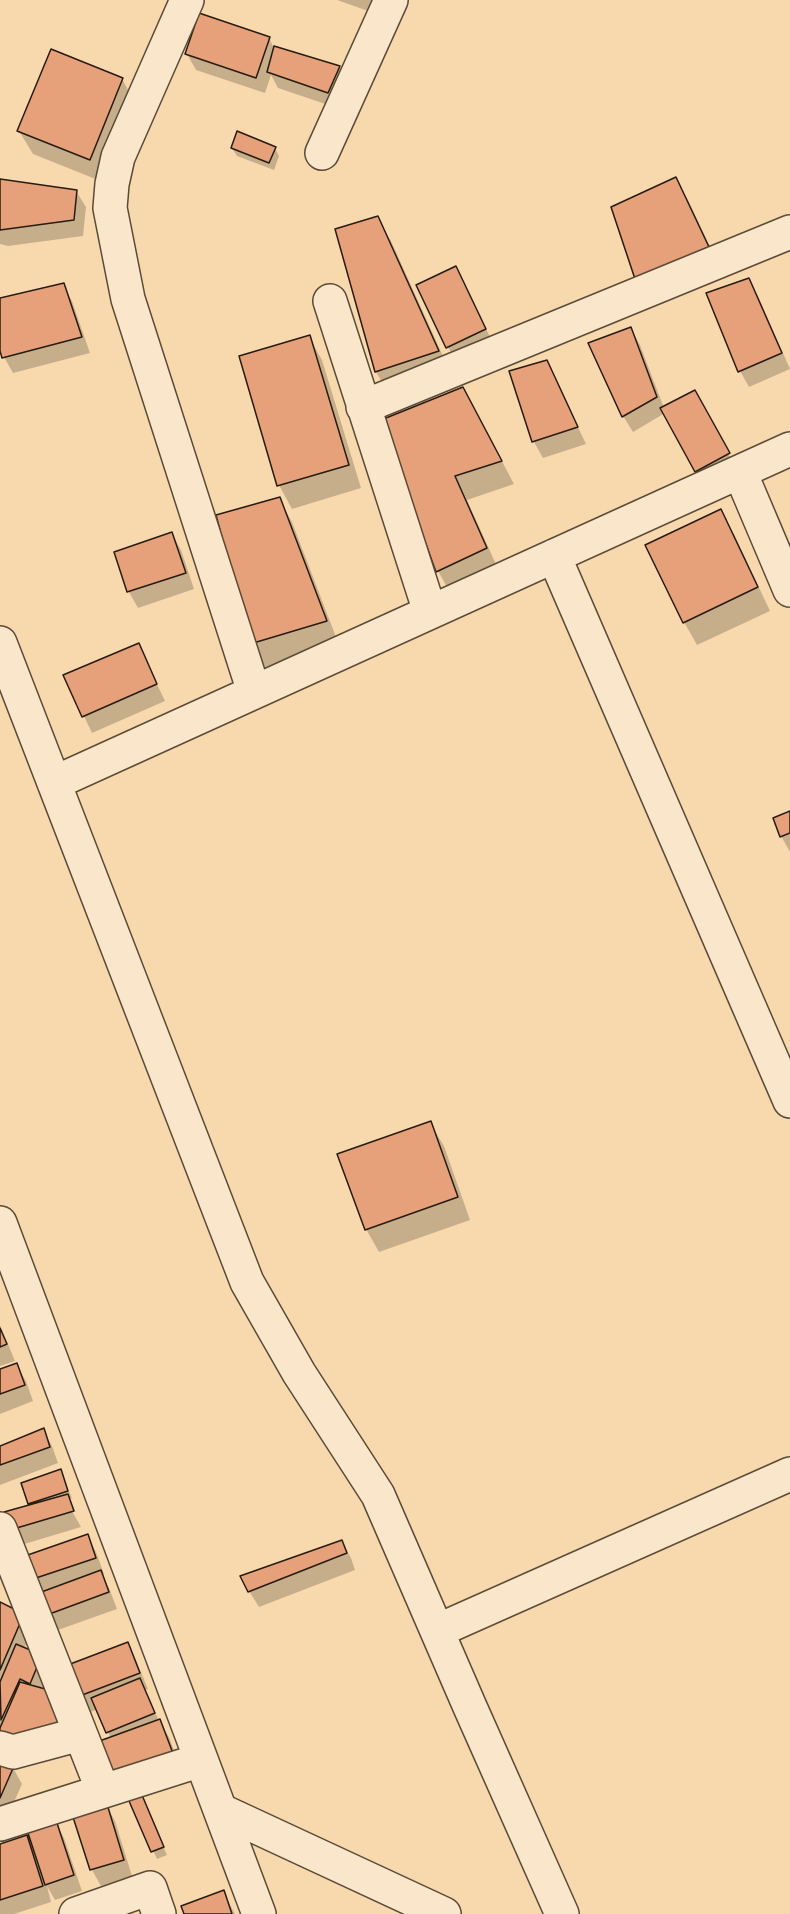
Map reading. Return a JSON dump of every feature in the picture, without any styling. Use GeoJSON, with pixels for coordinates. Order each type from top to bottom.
{"type":"FeatureCollection","features":[{"type":"Feature","properties":{"kind":"street"},"geometry":{"type":"LineString","coordinates":[[187,0],[118,157],[110,208],[128,299],[255,692]]}},
{"type":"Feature","properties":{"kind":"street"},"geometry":{"type":"LineString","coordinates":[[322,153],[392,0]]}},
{"type":"Feature","properties":{"kind":"street"},"geometry":{"type":"LineString","coordinates":[[363,407],[790,232]]}},
{"type":"Feature","properties":{"kind":"street"},"geometry":{"type":"LineString","coordinates":[[330,301],[430,612]]}},
{"type":"Feature","properties":{"kind":"street"},"geometry":{"type":"LineString","coordinates":[[54,783],[790,449]]}},
{"type":"Feature","properties":{"kind":"street"},"geometry":{"type":"LineString","coordinates":[[740,472],[790,590]]}},
{"type":"Feature","properties":{"kind":"street"},"geometry":{"type":"LineString","coordinates":[[554,556],[790,1101]]}},
{"type":"Feature","properties":{"kind":"street"},"geometry":{"type":"LineString","coordinates":[[0,644],[247,1282],[299,1373],[378,1495],[562,1914]]}},
{"type":"Feature","properties":{"kind":"street"},"geometry":{"type":"LineString","coordinates":[[0,1223],[259,1914]]}},
{"type":"Feature","properties":{"kind":"street"},"geometry":{"type":"LineString","coordinates":[[437,1631],[790,1474]]}},
{"type":"Feature","properties":{"kind":"street"},"geometry":{"type":"LineString","coordinates":[[0,1529],[10,1581],[80,1734],[103,1791]]}},
{"type":"Feature","properties":{"kind":"street"},"geometry":{"type":"LineString","coordinates":[[0,1748],[13,1752],[80,1734]]}},
{"type":"Feature","properties":{"kind":"street"},"geometry":{"type":"LineString","coordinates":[[0,1824],[201,1760]]}},
{"type":"Feature","properties":{"kind":"street"},"geometry":{"type":"LineString","coordinates":[[222,1811],[444,1914]]}},
{"type":"Feature","properties":{"kind":"street"},"geometry":{"type":"LineString","coordinates":[[76,1914],[150,1888],[159,1914]]}},
{"type":"Feature","properties":{"kind":"building"},"geometry":{"type":"Polygon","coordinates":[[[199,13],[270,37],[256,78],[185,54],[199,13]]]}},
{"type":"Feature","properties":{"kind":"building"},"geometry":{"type":"Polygon","coordinates":[[[274,46],[340,66],[328,93],[267,72],[274,46]]]}},
{"type":"Feature","properties":{"kind":"building"},"geometry":{"type":"Polygon","coordinates":[[[51,49],[123,78],[90,160],[17,131],[51,49]]]}},
{"type":"Feature","properties":{"kind":"building"},"geometry":{"type":"Polygon","coordinates":[[[237,131],[276,147],[269,163],[231,148],[237,131]]]}},
{"type":"Feature","properties":{"kind":"building"},"geometry":{"type":"Polygon","coordinates":[[[676,177],[709,247],[635,279],[611,207],[676,177]]]}},
{"type":"Feature","properties":{"kind":"building"},"geometry":{"type":"Polygon","coordinates":[[[0,179],[77,190],[74,220],[0,230],[0,179]]]}},
{"type":"Feature","properties":{"kind":"building"},"geometry":{"type":"Polygon","coordinates":[[[378,216],[439,351],[375,372],[335,229],[378,216]]]}},
{"type":"Feature","properties":{"kind":"building"},"geometry":{"type":"Polygon","coordinates":[[[456,266],[486,329],[446,348],[416,285],[456,266]]]}},
{"type":"Feature","properties":{"kind":"building"},"geometry":{"type":"Polygon","coordinates":[[[749,278],[782,353],[738,372],[706,293],[749,278]]]}},
{"type":"Feature","properties":{"kind":"building"},"geometry":{"type":"Polygon","coordinates":[[[64,283],[82,337],[2,358],[0,298],[64,283]]]}},
{"type":"Feature","properties":{"kind":"building"},"geometry":{"type":"Polygon","coordinates":[[[631,327],[657,397],[622,417],[588,343],[631,327]]]}},
{"type":"Feature","properties":{"kind":"building"},"geometry":{"type":"Polygon","coordinates":[[[310,335],[349,465],[277,486],[239,356],[310,335]]]}},
{"type":"Feature","properties":{"kind":"building"},"geometry":{"type":"Polygon","coordinates":[[[547,360],[578,427],[532,442],[509,371],[547,360]]]}},
{"type":"Feature","properties":{"kind":"building"},"geometry":{"type":"Polygon","coordinates":[[[463,387],[502,461],[455,476],[487,548],[436,572],[381,420],[463,387]]]}},
{"type":"Feature","properties":{"kind":"building"},"geometry":{"type":"Polygon","coordinates":[[[695,390],[730,453],[695,472],[660,408],[695,390]]]}},
{"type":"Feature","properties":{"kind":"building"},"geometry":{"type":"Polygon","coordinates":[[[280,497],[327,621],[250,644],[216,515],[280,497]]]}},
{"type":"Feature","properties":{"kind":"building"},"geometry":{"type":"Polygon","coordinates":[[[721,509],[758,587],[683,623],[645,545],[721,509]]]}},
{"type":"Feature","properties":{"kind":"building"},"geometry":{"type":"Polygon","coordinates":[[[172,532],[186,573],[127,592],[114,552],[172,532]]]}},
{"type":"Feature","properties":{"kind":"building"},"geometry":{"type":"Polygon","coordinates":[[[139,643],[157,684],[82,717],[63,675],[139,643]]]}},
{"type":"Feature","properties":{"kind":"building"},"geometry":{"type":"Polygon","coordinates":[[[790,811],[790,833],[780,837],[773,818],[790,811]]]}},
{"type":"Feature","properties":{"kind":"building"},"geometry":{"type":"Polygon","coordinates":[[[431,1121],[458,1197],[365,1230],[337,1154],[431,1121]]]}},
{"type":"Feature","properties":{"kind":"building"},"geometry":{"type":"Polygon","coordinates":[[[0,1328],[7,1344],[0,1347],[0,1328]]]}},
{"type":"Feature","properties":{"kind":"building"},"geometry":{"type":"Polygon","coordinates":[[[17,1363],[25,1385],[0,1394],[0,1369],[17,1363]]]}},
{"type":"Feature","properties":{"kind":"building"},"geometry":{"type":"Polygon","coordinates":[[[44,1428],[50,1447],[0,1465],[0,1446],[44,1428]]]}},
{"type":"Feature","properties":{"kind":"building"},"geometry":{"type":"Polygon","coordinates":[[[61,1469],[68,1491],[28,1504],[21,1483],[61,1469]]]}},
{"type":"Feature","properties":{"kind":"building"},"geometry":{"type":"Polygon","coordinates":[[[68,1494],[74,1511],[10,1530],[4,1512],[68,1494]]]}},
{"type":"Feature","properties":{"kind":"building"},"geometry":{"type":"Polygon","coordinates":[[[88,1534],[96,1558],[30,1580],[22,1557],[88,1534]]]}},
{"type":"Feature","properties":{"kind":"building"},"geometry":{"type":"Polygon","coordinates":[[[342,1540],[347,1553],[248,1592],[240,1576],[342,1540]]]}},
{"type":"Feature","properties":{"kind":"building"},"geometry":{"type":"Polygon","coordinates":[[[101,1570],[109,1592],[44,1616],[36,1594],[101,1570]]]}},
{"type":"Feature","properties":{"kind":"building"},"geometry":{"type":"Polygon","coordinates":[[[0,1602],[24,1614],[0,1670],[0,1602]]]}},
{"type":"Feature","properties":{"kind":"building"},"geometry":{"type":"Polygon","coordinates":[[[128,1642],[140,1673],[77,1697],[65,1666],[128,1642]]]}},
{"type":"Feature","properties":{"kind":"building"},"geometry":{"type":"Polygon","coordinates":[[[16,1644],[42,1655],[30,1684],[20,1679],[1,1720],[0,1682],[16,1644]]]}},
{"type":"Feature","properties":{"kind":"building"},"geometry":{"type":"Polygon","coordinates":[[[140,1678],[155,1713],[106,1733],[91,1698],[140,1678]]]}},
{"type":"Feature","properties":{"kind":"building"},"geometry":{"type":"Polygon","coordinates":[[[20,1682],[56,1692],[61,1731],[16,1742],[0,1735],[0,1728],[20,1682]]]}},
{"type":"Feature","properties":{"kind":"building"},"geometry":{"type":"Polygon","coordinates":[[[160,1719],[174,1756],[107,1779],[94,1743],[160,1719]]]}},
{"type":"Feature","properties":{"kind":"building"},"geometry":{"type":"Polygon","coordinates":[[[0,1760],[14,1766],[0,1798],[0,1760]]]}},
{"type":"Feature","properties":{"kind":"building"},"geometry":{"type":"Polygon","coordinates":[[[139,1788],[164,1847],[151,1852],[126,1794],[139,1788]]]}},
{"type":"Feature","properties":{"kind":"building"},"geometry":{"type":"Polygon","coordinates":[[[107,1804],[124,1860],[90,1870],[72,1814],[107,1804]]]}},
{"type":"Feature","properties":{"kind":"building"},"geometry":{"type":"Polygon","coordinates":[[[56,1820],[74,1875],[45,1885],[27,1830],[56,1820]]]}},
{"type":"Feature","properties":{"kind":"building"},"geometry":{"type":"Polygon","coordinates":[[[27,1835],[43,1886],[0,1900],[0,1844],[27,1835]]]}},
{"type":"Feature","properties":{"kind":"building"},"geometry":{"type":"Polygon","coordinates":[[[224,1890],[232,1914],[184,1914],[181,1906],[224,1890]]]}}]}
